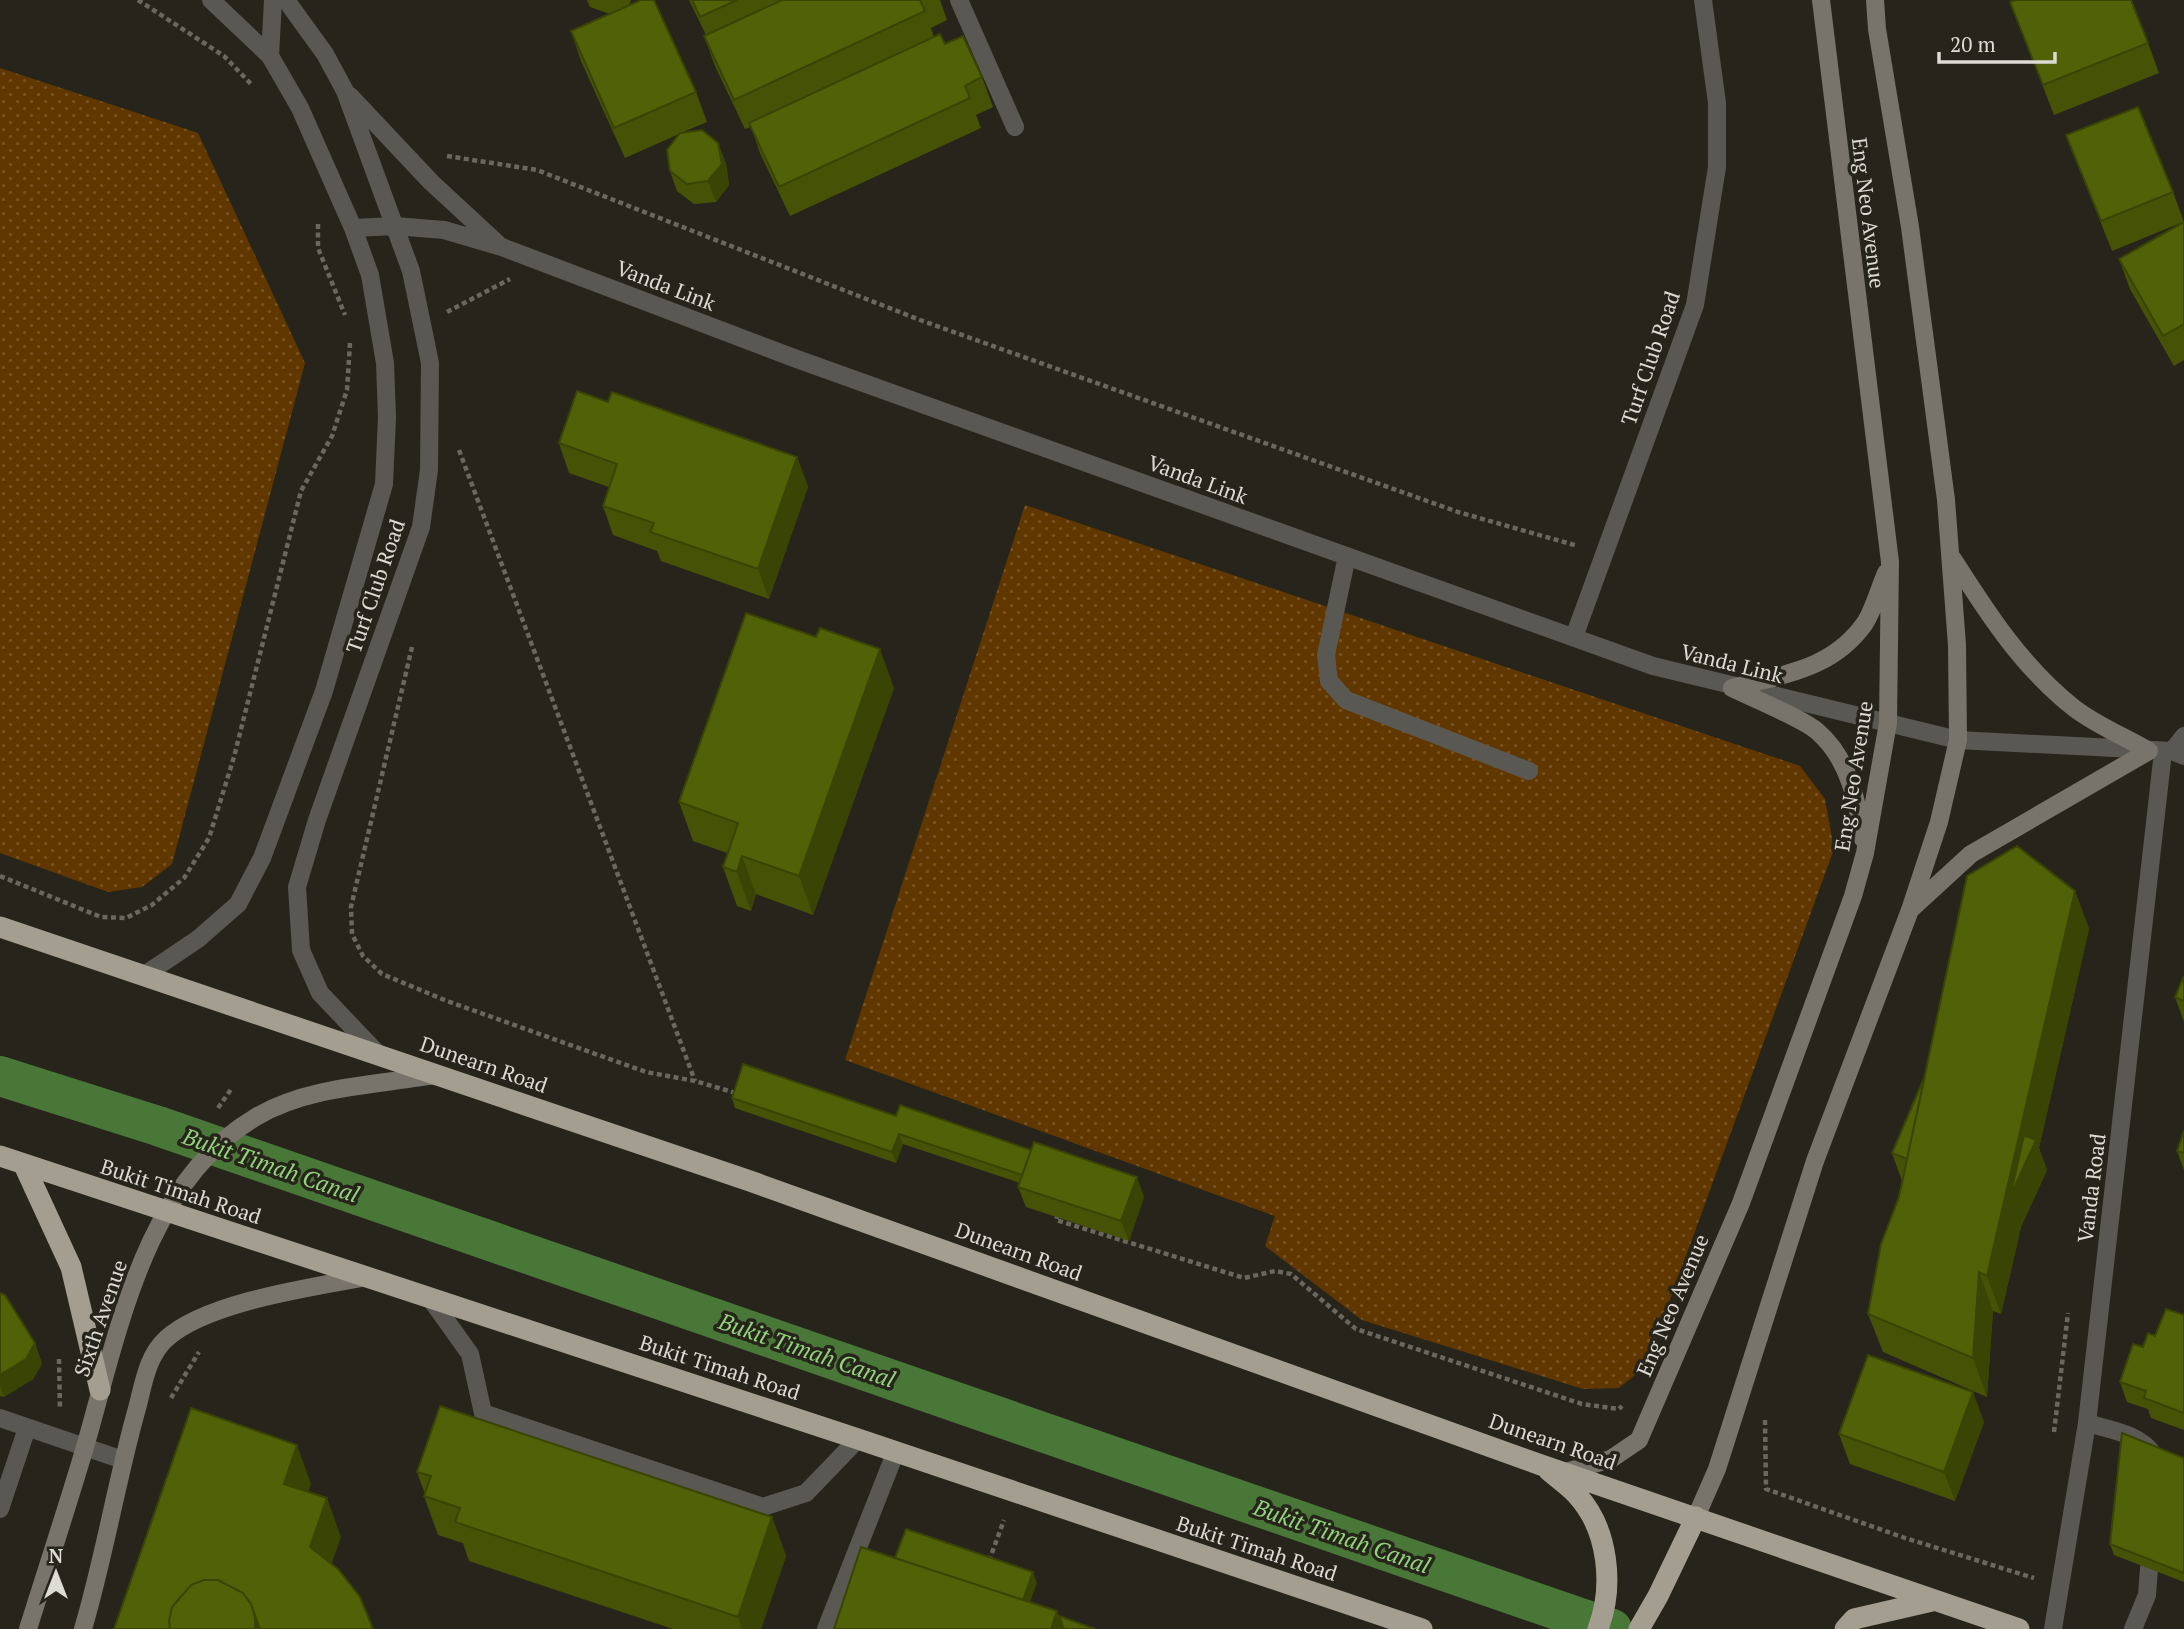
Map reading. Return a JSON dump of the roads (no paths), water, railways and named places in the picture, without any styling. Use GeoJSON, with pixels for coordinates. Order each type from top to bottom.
{"type":"FeatureCollection","features":[{"type":"Feature","properties":{"kind":"highway","name":"Dunearn Road"},"geometry":{"type":"LineString","coordinates":[[0,927],[750,1181],[1541,1465],[2019,1629]]}},
{"type":"Feature","properties":{"kind":"highway","name":"Bukit Timah Road"},"geometry":{"type":"LineString","coordinates":[[0,1156],[858,1438],[1422,1629]]}},
{"type":"Feature","properties":{"kind":"highway"},"geometry":{"type":"LineString","coordinates":[[24,1165],[71,1267],[100,1390]]}},
{"type":"Feature","properties":{"kind":"highway"},"geometry":{"type":"LineString","coordinates":[[1541,1465],[1578,1496],[1596,1525],[1605,1556],[1607,1583],[1606,1607],[1598,1629]]}},
{"type":"Feature","properties":{"kind":"highway"},"geometry":{"type":"LineString","coordinates":[[1639,1629],[1666,1581],[1696,1517]]}},
{"type":"Feature","properties":{"kind":"highway"},"geometry":{"type":"LineString","coordinates":[[1845,1629],[1854,1619],[1932,1601]]}},
{"type":"Feature","properties":{"kind":"main road","name":"Eng Neo Avenue"},"geometry":{"type":"LineString","coordinates":[[1566,1472],[1611,1460],[1639,1440],[1741,1203],[1865,853],[1888,723],[1890,562],[1821,0]]}},
{"type":"Feature","properties":{"kind":"main road","name":"Eng Neo Avenue"},"geometry":{"type":"LineString","coordinates":[[1696,1517],[1717,1469],[1815,1161],[1910,910],[1939,822],[1958,740],[1952,558],[1910,227],[1877,29],[1875,0]]}},
{"type":"Feature","properties":{"kind":"main road"},"geometry":{"type":"LineString","coordinates":[[1952,558],[2003,637],[2042,680],[2076,710],[2167,752]]}},
{"type":"Feature","properties":{"kind":"main road"},"geometry":{"type":"LineString","coordinates":[[1732,688],[1817,665],[1842,648],[1866,622],[1890,562]]}},
{"type":"Feature","properties":{"kind":"main road"},"geometry":{"type":"LineString","coordinates":[[1732,688],[1818,731],[1847,772],[1858,805],[1865,853]]}},
{"type":"Feature","properties":{"kind":"main road"},"geometry":{"type":"LineString","coordinates":[[1910,910],[1971,854],[2167,752]]}},
{"type":"Feature","properties":{"kind":"main road","name":"Sixth Avenue"},"geometry":{"type":"LineString","coordinates":[[28,1629],[138,1271],[197,1165],[223,1139],[257,1116],[295,1098],[439,1074]]}},
{"type":"Feature","properties":{"kind":"main road"},"geometry":{"type":"LineString","coordinates":[[83,1629],[123,1460],[152,1357],[166,1339],[190,1324],[262,1296],[367,1278]]}},
{"type":"Feature","properties":{"kind":"street","name":"Turf Club Road"},"geometry":{"type":"LineString","coordinates":[[143,976],[198,939],[238,904],[262,858],[324,691],[384,484],[387,417],[385,363],[370,275],[353,228],[300,108],[270,56],[211,0]]}},
{"type":"Feature","properties":{"kind":"street"},"geometry":{"type":"LineString","coordinates":[[270,56],[272,0]]}},
{"type":"Feature","properties":{"kind":"street","name":"Turf Club Road"},"geometry":{"type":"LineString","coordinates":[[286,0],[325,54],[345,91],[411,271],[430,363],[429,470],[421,527],[326,795],[297,887],[301,950],[320,993],[378,1054]]}},
{"type":"Feature","properties":{"kind":"street"},"geometry":{"type":"LineString","coordinates":[[959,0],[1015,127]]}},
{"type":"Feature","properties":{"kind":"street","name":"Turf Club Road"},"geometry":{"type":"LineString","coordinates":[[1574,637],[1695,305],[1717,167],[1717,103],[1703,0]]}},
{"type":"Feature","properties":{"kind":"street","name":"Vanda Link"},"geometry":{"type":"LineString","coordinates":[[345,91],[432,182],[502,247]]}},
{"type":"Feature","properties":{"kind":"street","name":"Vanda Link"},"geometry":{"type":"LineString","coordinates":[[353,228],[395,226],[444,230],[502,247],[794,358],[1653,666],[1732,688],[1888,723]]}},
{"type":"Feature","properties":{"kind":"street"},"geometry":{"type":"LineString","coordinates":[[1347,556],[1326,654],[1329,681],[1346,700],[1529,771]]}},
{"type":"Feature","properties":{"kind":"street"},"geometry":{"type":"LineString","coordinates":[[1888,723],[1958,740],[2167,752],[2184,736]]}},
{"type":"Feature","properties":{"kind":"street","name":"Vanda Road"},"geometry":{"type":"LineString","coordinates":[[2053,1629],[2087,1423],[2167,752]]}},
{"type":"Feature","properties":{"kind":"street"},"geometry":{"type":"LineString","coordinates":[[430,1298],[470,1353],[482,1413],[763,1507],[806,1493],[858,1438]]}},
{"type":"Feature","properties":{"kind":"street"},"geometry":{"type":"LineString","coordinates":[[0,1418],[123,1460]]}},
{"type":"Feature","properties":{"kind":"street"},"geometry":{"type":"LineString","coordinates":[[2087,1423],[2132,1437],[2147,1446],[2154,1455]]}},
{"type":"Feature","properties":{"kind":"street"},"geometry":{"type":"LineString","coordinates":[[0,1509],[27,1428]]}},
{"type":"Feature","properties":{"kind":"street"},"geometry":{"type":"LineString","coordinates":[[826,1629],[896,1451]]}},
{"type":"Feature","properties":{"kind":"street"},"geometry":{"type":"LineString","coordinates":[[2133,1629],[2147,1595],[2149,1568]]}},
{"type":"Feature","properties":{"kind":"waterway","name":"Bukit Timah Canal"},"geometry":{"type":"LineString","coordinates":[[0,1076],[158,1126],[1612,1629]]}}]}
